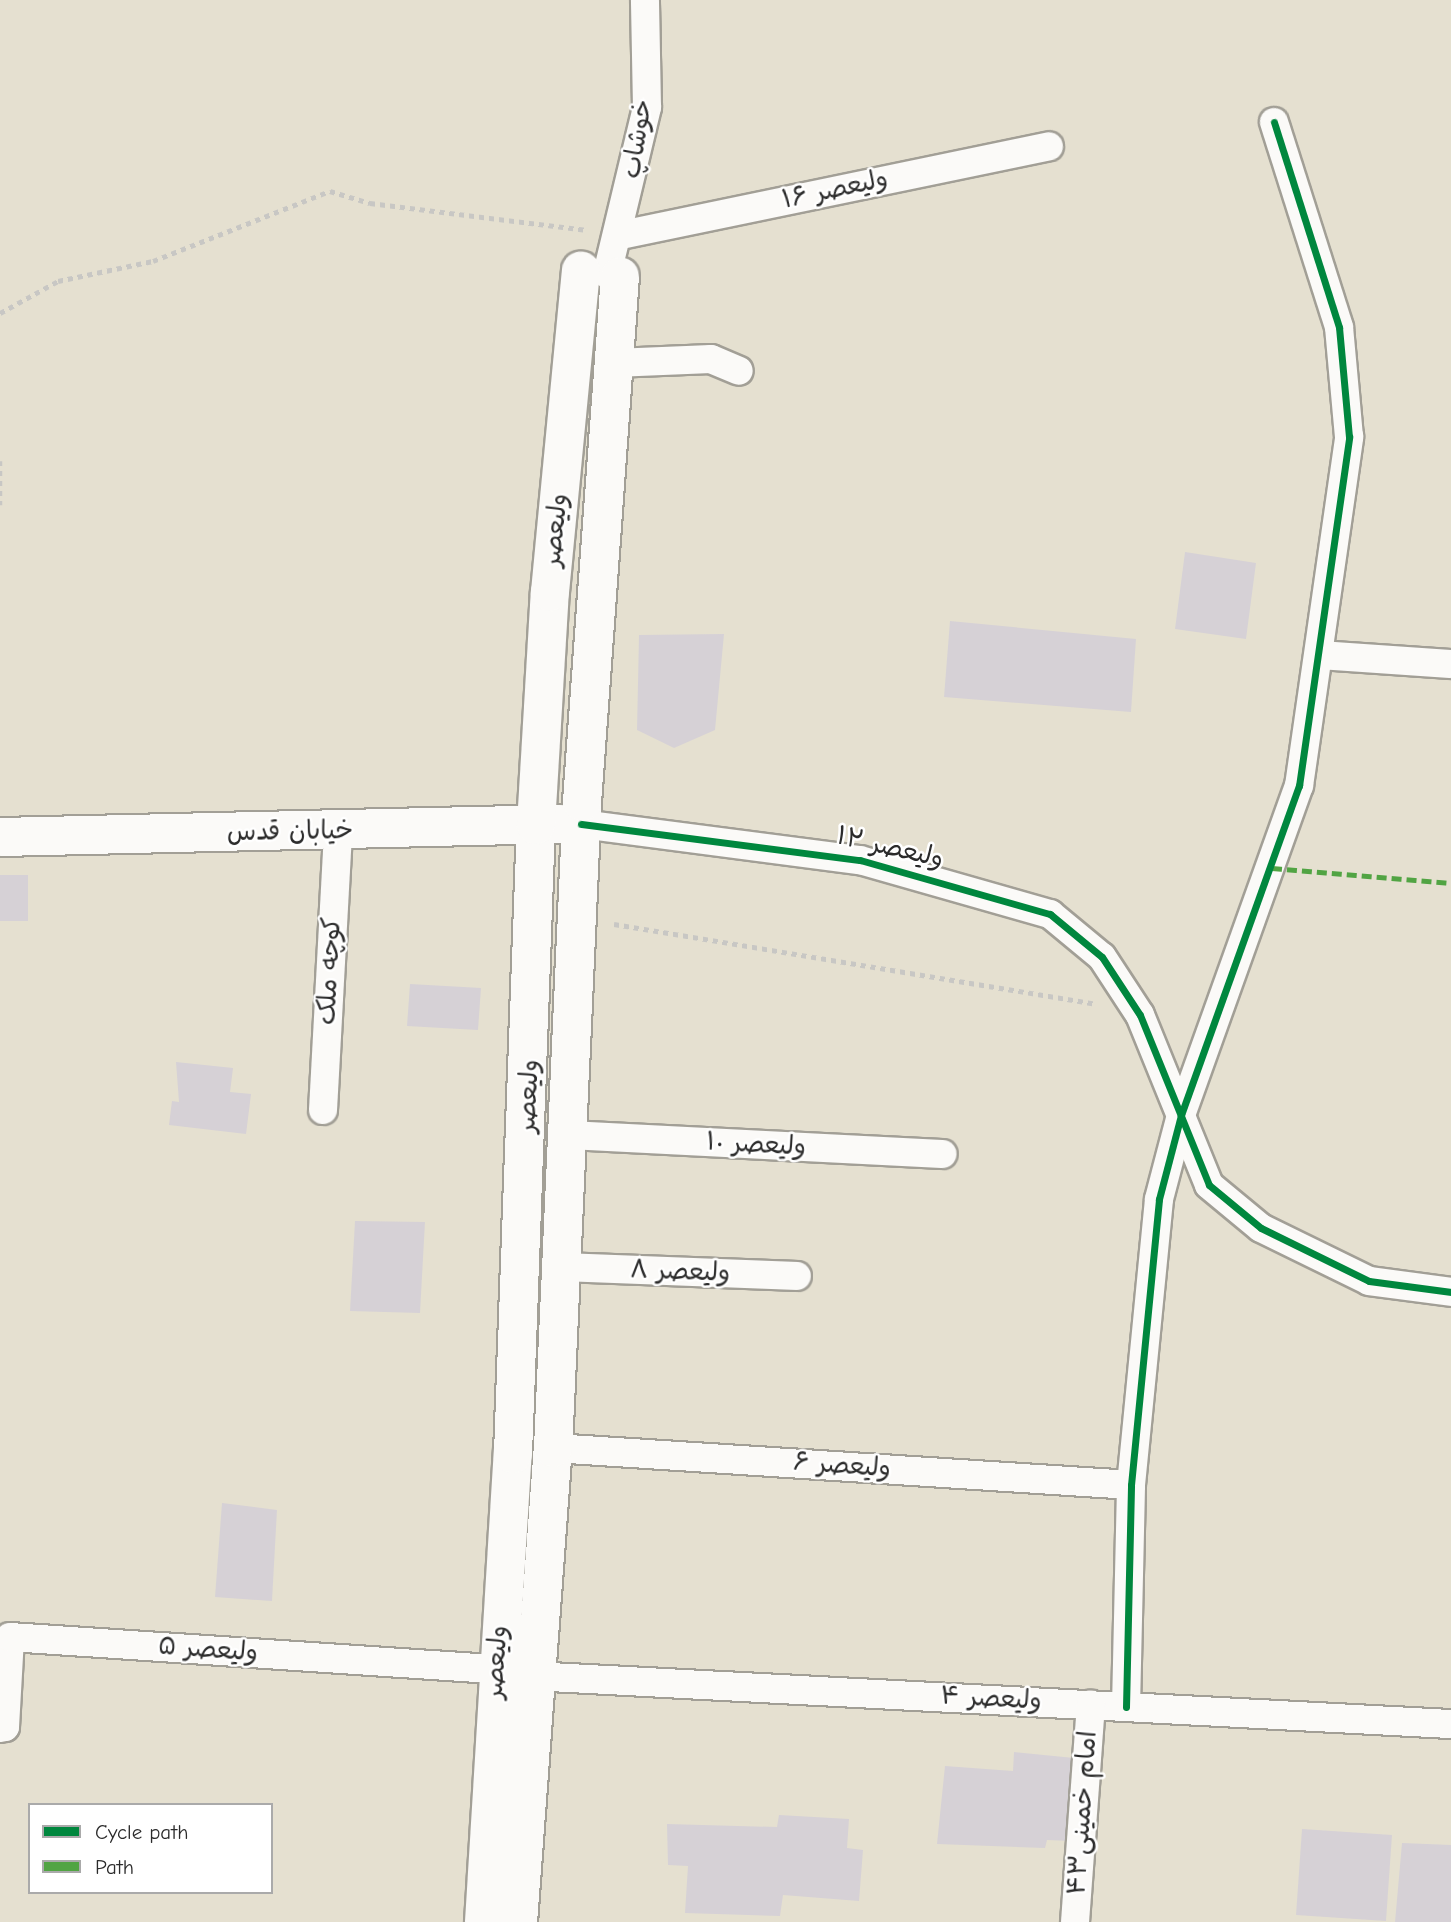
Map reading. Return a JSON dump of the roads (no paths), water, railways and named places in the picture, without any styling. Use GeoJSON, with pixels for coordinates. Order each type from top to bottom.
{"type":"FeatureCollection","features":[{"type":"Feature","properties":{"kind":"main road","name":"ولیعصر"},"geometry":{"type":"LineString","coordinates":[[484,1922],[514,1672],[553,1448],[580,824],[614,363],[603,273]]}},
{"type":"Feature","properties":{"kind":"main road","name":"ولیعصر"},"geometry":{"type":"LineString","coordinates":[[518,1922],[513,1454],[536,825],[550,592],[603,273]]}},
{"type":"Feature","properties":{"kind":"main road","name":"خیابان قدس"},"geometry":{"type":"LineString","coordinates":[[0,837],[580,824]]}},
{"type":"Feature","properties":{"kind":"street","name":"خوشاپ"},"geometry":{"type":"LineString","coordinates":[[603,273],[621,235],[647,107],[645,0]]}},
{"type":"Feature","properties":{"kind":"street"},"geometry":{"type":"LineString","coordinates":[[1126,1707],[1130,1485],[1159,1199],[1181,1115],[1299,786],[1349,437],[1339,327],[1274,122]]}},
{"type":"Feature","properties":{"kind":"street","name":"ولیعصر ۱۶"},"geometry":{"type":"LineString","coordinates":[[621,235],[1049,146]]}},
{"type":"Feature","properties":{"kind":"street"},"geometry":{"type":"LineString","coordinates":[[614,363],[711,359],[739,371]]}},
{"type":"Feature","properties":{"kind":"street"},"geometry":{"type":"LineString","coordinates":[[1319,655],[1451,664]]}},
{"type":"Feature","properties":{"kind":"street","name":"ولیعصر ۱۲"},"geometry":{"type":"LineString","coordinates":[[580,824],[860,860],[995,894],[1050,914],[1102,957],[1140,1015],[1209,1185],[1261,1228],[1369,1281],[1451,1292]]}},
{"type":"Feature","properties":{"kind":"street","name":"کوچه ملک"},"geometry":{"type":"LineString","coordinates":[[323,1110],[338,831]]}},
{"type":"Feature","properties":{"kind":"street","name":"ولیعصر ۱۰"},"geometry":{"type":"LineString","coordinates":[[568,1135],[943,1154]]}},
{"type":"Feature","properties":{"kind":"street","name":"ولیعصر ۸"},"geometry":{"type":"LineString","coordinates":[[562,1267],[797,1276]]}},
{"type":"Feature","properties":{"kind":"street","name":"ولیعصر ۶"},"geometry":{"type":"LineString","coordinates":[[553,1448],[1130,1485]]}},
{"type":"Feature","properties":{"kind":"street","name":"ولیعصر ۵"},"geometry":{"type":"LineString","coordinates":[[2,1728],[10,1637],[514,1672]]}},
{"type":"Feature","properties":{"kind":"street","name":"ولیعصر ۴"},"geometry":{"type":"LineString","coordinates":[[514,1672],[1451,1724]]}},
{"type":"Feature","properties":{"kind":"street","name":"امام خمینی۴۳"},"geometry":{"type":"LineString","coordinates":[[1075,1922],[1091,1705]]}}]}
